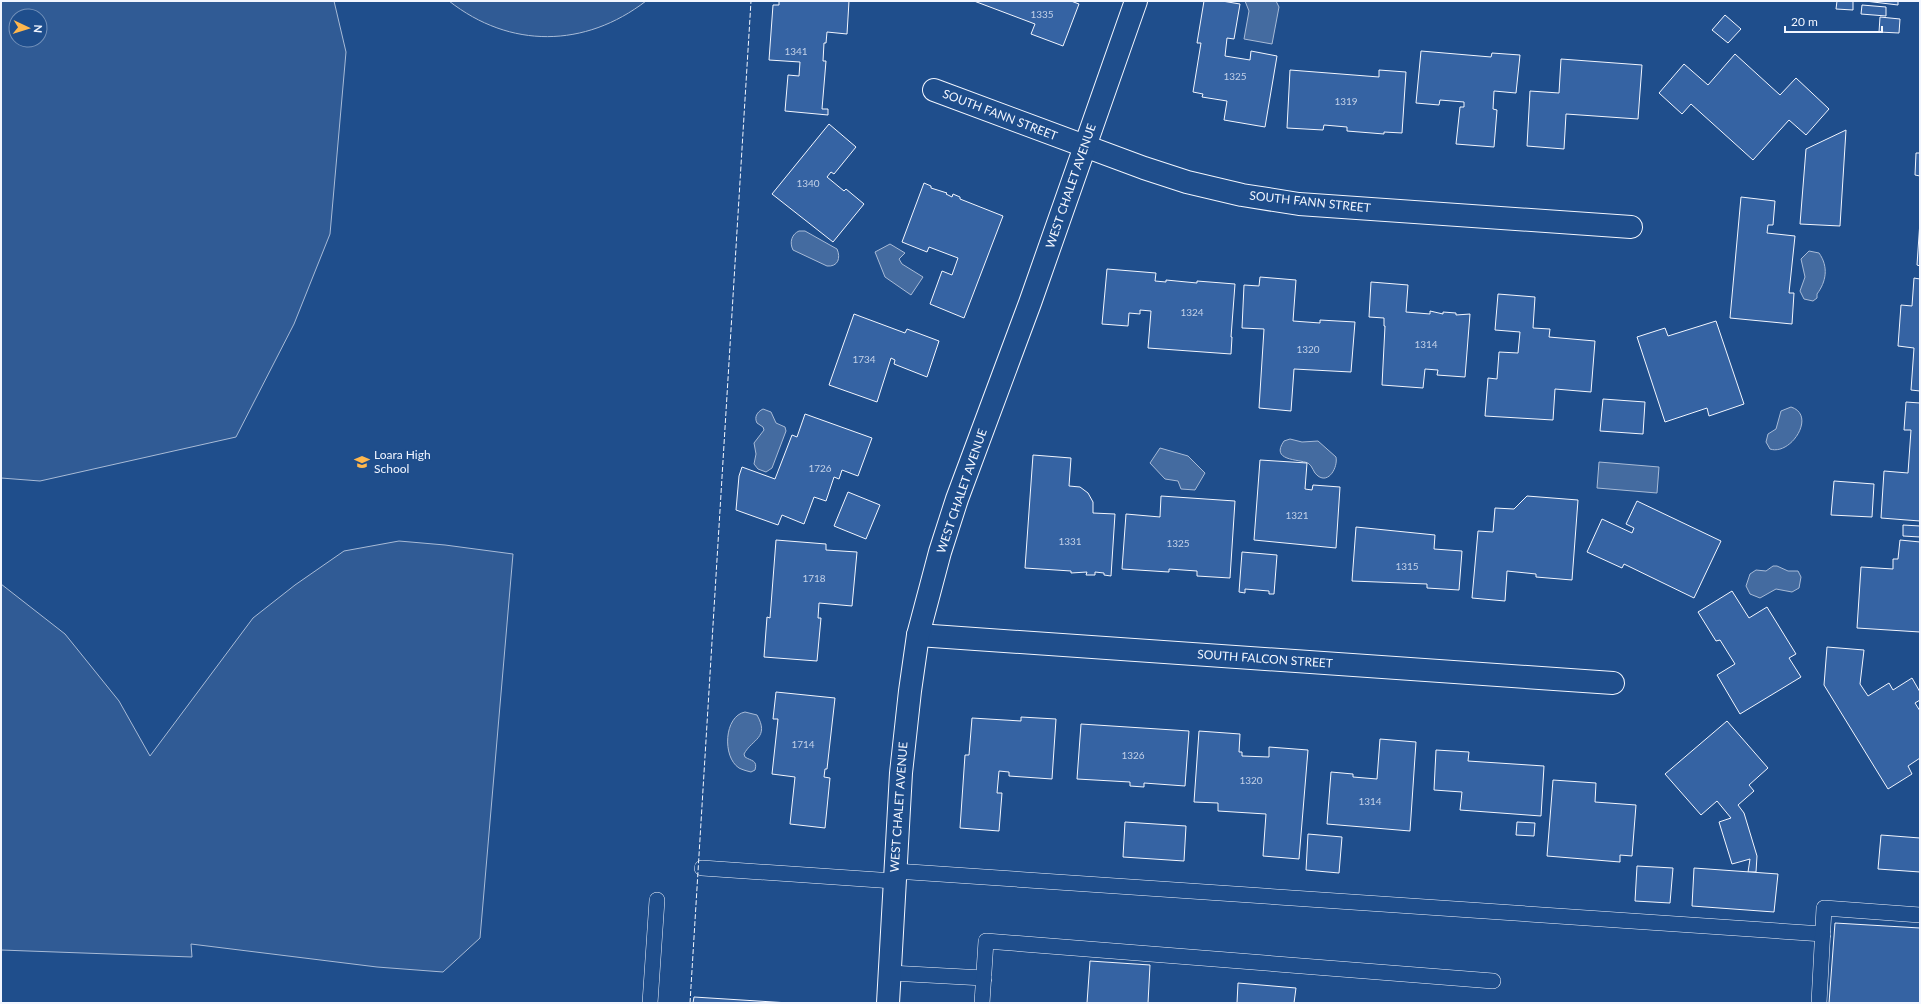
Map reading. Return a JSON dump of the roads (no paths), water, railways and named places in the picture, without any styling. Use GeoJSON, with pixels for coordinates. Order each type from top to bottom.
{"type":"FeatureCollection","features":[{"type":"Feature","properties":{"kind":"street","name":"WEST CHALET AVENUE"},"geometry":{"type":"LineString","coordinates":[[888,1003],[894,876],[905,730],[918,635],[940,552],[957,499],[1030,303],[1136,1]]}},
{"type":"Feature","properties":{"kind":"street","name":"SOUTH FANN STREET"},"geometry":{"type":"LineString","coordinates":[[934,90],[1084,146],[1187,182],[1235,194],[1299,204],[1631,227]]}},
{"type":"Feature","properties":{"kind":"street","name":"SOUTH FALCON STREET"},"geometry":{"type":"LineString","coordinates":[[918,635],[1612,683]]}},
{"type":"Feature","properties":{"kind":"lane"},"geometry":{"type":"LineString","coordinates":[[702,868],[894,876],[1823,934]]}},
{"type":"Feature","properties":{"kind":"lane"},"geometry":{"type":"LineString","coordinates":[[650,1003],[657,900]]}},
{"type":"Feature","properties":{"kind":"lane"},"geometry":{"type":"LineString","coordinates":[[1819,1003],[1824,908],[1920,915]]}},
{"type":"Feature","properties":{"kind":"lane"},"geometry":{"type":"LineString","coordinates":[[982,1003],[986,942],[1493,980]]}},
{"type":"Feature","properties":{"kind":"lane"},"geometry":{"type":"LineString","coordinates":[[890,973],[984,978]]}},
{"type":"Feature","properties":{"kind":"place","name":"Loara High School"},"geometry":{"type":"Point","coordinates":[362,462]}}]}
